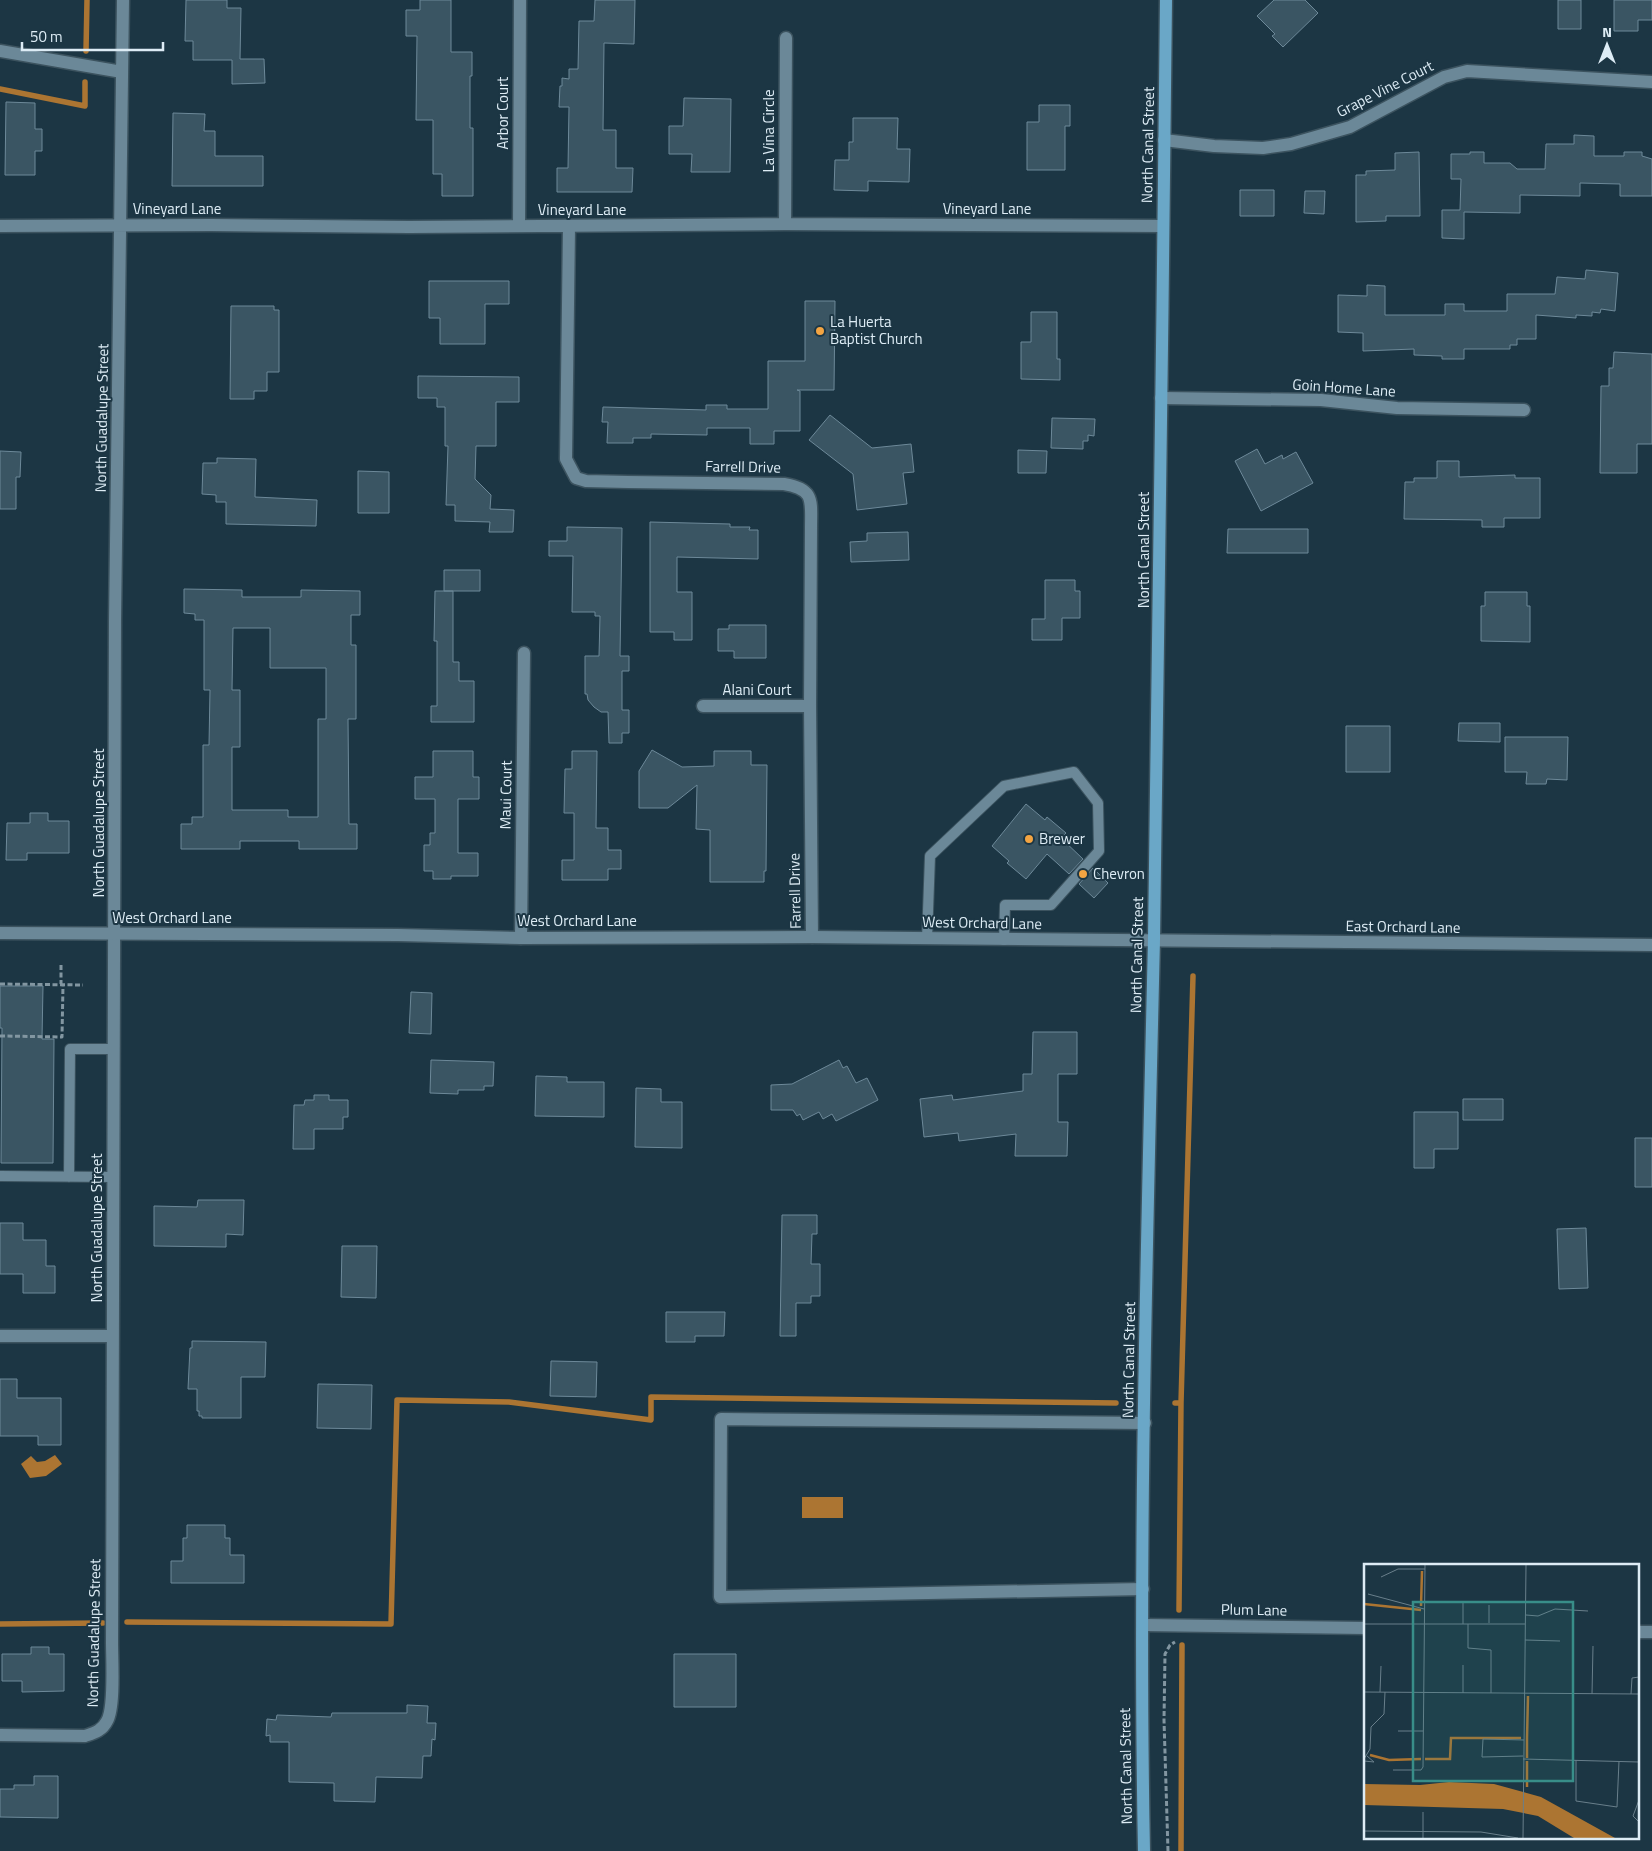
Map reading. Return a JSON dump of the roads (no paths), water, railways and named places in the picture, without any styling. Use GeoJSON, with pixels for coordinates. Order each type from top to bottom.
{"type":"FeatureCollection","features":[{"type":"Feature","properties":{"kind":"main road","name":"North Canal Street"},"geometry":{"type":"LineString","coordinates":[[1144,1851],[1141,1711],[1159,655],[1166,0]]}},
{"type":"Feature","properties":{"kind":"street","name":"North Guadalupe Street"},"geometry":{"type":"LineString","coordinates":[[0,1735],[85,1736],[98,1732],[107,1721],[111,1708],[115,621],[123,0]]}},
{"type":"Feature","properties":{"kind":"street","name":"Arbor Court"},"geometry":{"type":"LineString","coordinates":[[519,226],[520,0]]}},
{"type":"Feature","properties":{"kind":"street","name":"La Vina Circle"},"geometry":{"type":"LineString","coordinates":[[785,224],[786,38]]}},
{"type":"Feature","properties":{"kind":"street"},"geometry":{"type":"LineString","coordinates":[[0,51],[122,72]]}},
{"type":"Feature","properties":{"kind":"street","name":"Grape Vine Court"},"geometry":{"type":"LineString","coordinates":[[1164,140],[1214,146],[1263,148],[1291,144],[1350,127],[1444,77],[1467,71],[1652,82]]}},
{"type":"Feature","properties":{"kind":"street","name":"Vineyard Lane"},"geometry":{"type":"LineString","coordinates":[[0,226],[569,227],[785,224],[1163,226]]}},
{"type":"Feature","properties":{"kind":"street","name":"Farrell Drive"},"geometry":{"type":"LineString","coordinates":[[569,227],[566,459],[576,478],[586,481],[784,484],[798,486],[804,489],[808,495],[811,504],[812,937]]}},
{"type":"Feature","properties":{"kind":"street","name":"Goin Home Lane"},"geometry":{"type":"LineString","coordinates":[[1161,398],[1321,400],[1396,408],[1524,410]]}},
{"type":"Feature","properties":{"kind":"street","name":"Maui Court"},"geometry":{"type":"LineString","coordinates":[[521,938],[524,653]]}},
{"type":"Feature","properties":{"kind":"street","name":"Alani Court"},"geometry":{"type":"LineString","coordinates":[[703,706],[810,706]]}},
{"type":"Feature","properties":{"kind":"street","name":"West Orchard Lane"},"geometry":{"type":"LineString","coordinates":[[0,933],[398,935],[521,938],[812,937],[1154,940]]}},
{"type":"Feature","properties":{"kind":"street","name":"East Orchard Lane"},"geometry":{"type":"LineString","coordinates":[[1154,940],[1652,945]]}},
{"type":"Feature","properties":{"kind":"street"},"geometry":{"type":"LineString","coordinates":[[0,1336],[112,1336]]}},
{"type":"Feature","properties":{"kind":"street"},"geometry":{"type":"LineString","coordinates":[[1143,1588],[720,1597],[721,1418],[1145,1423]]}},
{"type":"Feature","properties":{"kind":"street","name":"Plum Lane"},"geometry":{"type":"LineString","coordinates":[[1143,1625],[1364,1628]]}},
{"type":"Feature","properties":{"kind":"lane"},"geometry":{"type":"LineString","coordinates":[[927,939],[930,856],[1004,786],[1074,772],[1098,803],[1099,851],[1052,905],[1005,905],[1004,940]]}},
{"type":"Feature","properties":{"kind":"lane"},"geometry":{"type":"LineString","coordinates":[[69,1177],[70,1049],[114,1049]]}},
{"type":"Feature","properties":{"kind":"lane"},"geometry":{"type":"LineString","coordinates":[[0,1176],[113,1177]]}},
{"type":"Feature","properties":{"kind":"waterway"},"geometry":{"type":"LineString","coordinates":[[86,51],[87,0]]}},
{"type":"Feature","properties":{"kind":"waterway"},"geometry":{"type":"LineString","coordinates":[[0,89],[85,106],[85,82]]}},
{"type":"Feature","properties":{"kind":"waterway"},"geometry":{"type":"LineString","coordinates":[[1181,1403],[1193,976]]}},
{"type":"Feature","properties":{"kind":"waterway"},"geometry":{"type":"LineString","coordinates":[[127,1622],[391,1624],[397,1400],[509,1402],[651,1420],[651,1397],[1116,1403]]}},
{"type":"Feature","properties":{"kind":"waterway"},"geometry":{"type":"LineString","coordinates":[[1175,1403],[1181,1403],[1179,1610]]}},
{"type":"Feature","properties":{"kind":"waterway"},"geometry":{"type":"LineString","coordinates":[[0,1624],[103,1623]]}},
{"type":"Feature","properties":{"kind":"waterway"},"geometry":{"type":"LineString","coordinates":[[1181,1851],[1182,1645]]}},
{"type":"Feature","properties":{"kind":"place","name":"La Huerta Baptist Church"},"geometry":{"type":"Point","coordinates":[820,331]}},
{"type":"Feature","properties":{"kind":"place","name":"Brewer"},"geometry":{"type":"Point","coordinates":[1029,839]}},
{"type":"Feature","properties":{"kind":"place","name":"Chevron"},"geometry":{"type":"Point","coordinates":[1083,874]}}]}
